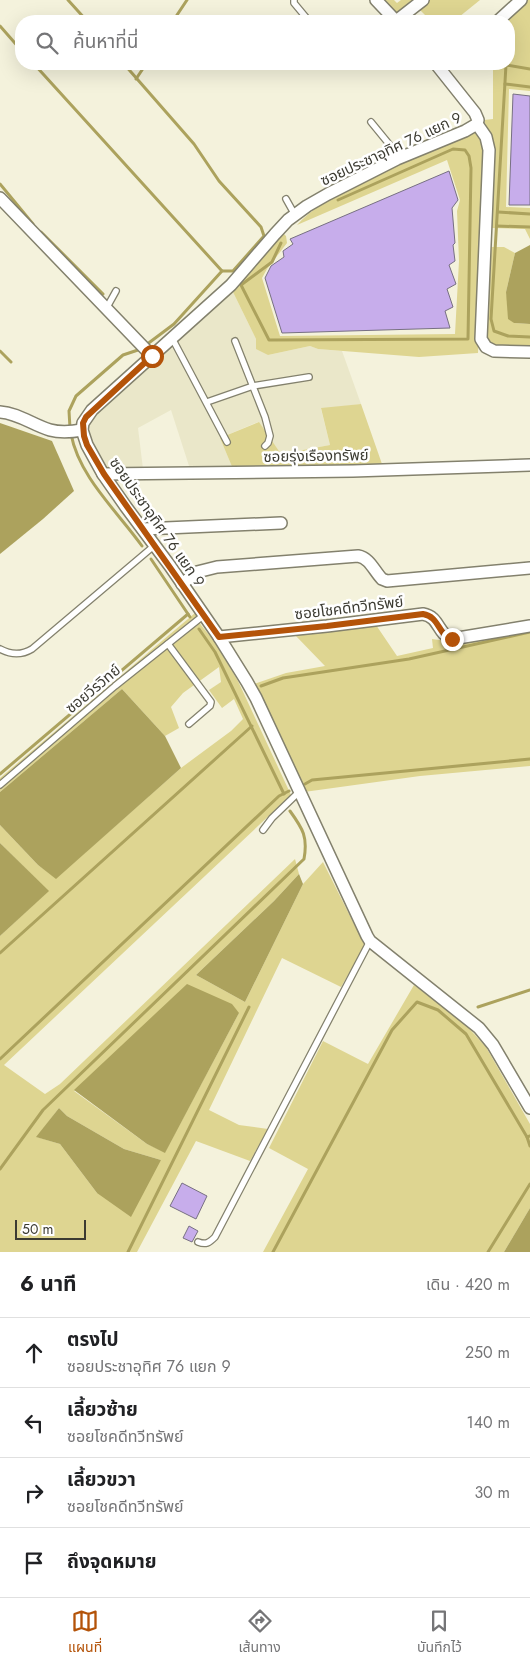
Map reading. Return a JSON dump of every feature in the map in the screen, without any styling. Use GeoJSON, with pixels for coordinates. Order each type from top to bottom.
{"type":"FeatureCollection","features":[{"type":"Feature","properties":{"kind":"street"},"geometry":{"type":"LineString","coordinates":[[376,0],[390,15]]}},
{"type":"Feature","properties":{"kind":"street"},"geometry":{"type":"LineString","coordinates":[[404,15],[423,0]]}},
{"type":"Feature","properties":{"kind":"street"},"geometry":{"type":"LineString","coordinates":[[505,15],[522,0]]}},
{"type":"Feature","properties":{"kind":"street","name":"ซอยประชาอุทิศ 76 แยก 9"},"geometry":{"type":"LineString","coordinates":[[441,70],[475,113],[478,120],[477,124],[465,131],[397,159],[328,194],[295,215],[274,234],[231,285],[92,410],[83,423],[82,430],[87,445],[104,474],[219,637],[256,698],[370,941],[479,1028],[497,1052],[530,1108]]}},
{"type":"Feature","properties":{"kind":"street"},"geometry":{"type":"LineString","coordinates":[[477,124],[486,137],[489,150],[482,339],[486,347],[494,351],[530,352]]}},
{"type":"Feature","properties":{"kind":"street"},"geometry":{"type":"LineString","coordinates":[[0,198],[152,356]]}},
{"type":"Feature","properties":{"kind":"street"},"geometry":{"type":"LineString","coordinates":[[0,412],[15,416],[48,430],[59,432],[82,430]]}},
{"type":"Feature","properties":{"kind":"street","name":"ซอยรุ่งเรืองทรัพย์"},"geometry":{"type":"LineString","coordinates":[[104,474],[353,471],[530,465]]}},
{"type":"Feature","properties":{"kind":"street"},"geometry":{"type":"LineString","coordinates":[[143,529],[281,523]]}},
{"type":"Feature","properties":{"kind":"street"},"geometry":{"type":"LineString","coordinates":[[182,584],[197,572],[217,567],[358,556],[368,560],[382,579],[387,581],[530,568]]}},
{"type":"Feature","properties":{"kind":"street","name":"ซอยโชคดีทวีทรัพย์"},"geometry":{"type":"LineString","coordinates":[[219,637],[423,614],[435,620],[446,637],[452,639],[530,626]]}},
{"type":"Feature","properties":{"kind":"lane"},"geometry":{"type":"LineString","coordinates":[[294,0],[294,3],[303,15]]}},
{"type":"Feature","properties":{"kind":"lane"},"geometry":{"type":"LineString","coordinates":[[371,122],[389,144],[397,159]]}},
{"type":"Feature","properties":{"kind":"lane"},"geometry":{"type":"LineString","coordinates":[[286,199],[295,215]]}},
{"type":"Feature","properties":{"kind":"lane"},"geometry":{"type":"LineString","coordinates":[[106,309],[116,291]]}},
{"type":"Feature","properties":{"kind":"lane"},"geometry":{"type":"LineString","coordinates":[[172,338],[227,442]]}},
{"type":"Feature","properties":{"kind":"lane"},"geometry":{"type":"LineString","coordinates":[[236,341],[270,436],[268,444],[265,446]]}},
{"type":"Feature","properties":{"kind":"lane"},"geometry":{"type":"LineString","coordinates":[[207,402],[253,386],[309,378]]}},
{"type":"Feature","properties":{"kind":"lane"},"geometry":{"type":"LineString","coordinates":[[0,650],[17,654],[25,653],[32,649],[155,545]]}},
{"type":"Feature","properties":{"kind":"lane","name":"ซอยวีรวิทย์"},"geometry":{"type":"LineString","coordinates":[[0,785],[115,686],[204,615]]}},
{"type":"Feature","properties":{"kind":"lane"},"geometry":{"type":"LineString","coordinates":[[168,644],[211,702],[210,706],[189,724]]}},
{"type":"Feature","properties":{"kind":"lane"},"geometry":{"type":"LineString","coordinates":[[263,830],[272,818],[299,792]]}},
{"type":"Feature","properties":{"kind":"lane"},"geometry":{"type":"LineString","coordinates":[[198,1242],[209,1243],[215,1237],[370,941]]}},
{"type":"Feature","properties":{"kind":"shaded area"},"geometry":{"type":"Polygon","coordinates":[[[381,0],[394,0],[397,3],[401,0],[417,0],[399,15],[389,9],[381,0]]]}},
{"type":"Feature","properties":{"kind":"shaded area"},"geometry":{"type":"Polygon","coordinates":[[[426,0],[480,0],[461,15],[425,15],[417,7],[426,0]]]}},
{"type":"Feature","properties":{"kind":"shaded area"},"geometry":{"type":"Polygon","coordinates":[[[526,0],[530,0],[530,91],[509,89],[506,207],[530,208],[530,239],[525,229],[492,228],[490,208],[490,138],[484,120],[493,119],[493,70],[515,70],[515,15],[510,15],[526,0]]]}},
{"type":"Feature","properties":{"kind":"shaded area"},"geometry":{"type":"Polygon","coordinates":[[[476,131],[485,144],[478,353],[419,357],[318,349],[310,346],[268,355],[256,349],[256,339],[232,290],[282,232],[286,236],[287,243],[262,278],[280,336],[455,334],[459,261],[457,211],[460,200],[447,160],[297,225],[308,214],[336,194],[369,176],[415,154],[454,141],[476,131]]]}},
{"type":"Feature","properties":{"kind":"shaded area"},"geometry":{"type":"Polygon","coordinates":[[[530,245],[530,324],[514,323],[508,319],[506,292],[515,253],[530,245]]]}},
{"type":"Feature","properties":{"kind":"shaded area"},"geometry":{"type":"Polygon","coordinates":[[[487,247],[504,247],[515,253],[506,292],[514,323],[530,324],[530,349],[495,348],[484,337],[487,247]]]}},
{"type":"Feature","properties":{"kind":"shaded area"},"geometry":{"type":"Polygon","coordinates":[[[232,290],[256,339],[268,355],[310,346],[318,349],[342,351],[361,404],[321,409],[330,445],[281,454],[258,422],[220,438],[233,469],[190,469],[171,410],[138,428],[143,469],[105,470],[85,429],[89,418],[232,290]]]}},
{"type":"Feature","properties":{"kind":"shaded area"},"geometry":{"type":"Polygon","coordinates":[[[361,404],[382,464],[233,469],[220,438],[259,422],[281,454],[330,445],[321,408],[361,404]]]}},
{"type":"Feature","properties":{"kind":"shaded area"},"geometry":{"type":"Polygon","coordinates":[[[0,423],[52,441],[74,491],[0,554],[0,423]]]}},
{"type":"Feature","properties":{"kind":"shaded area"},"geometry":{"type":"Polygon","coordinates":[[[195,613],[238,681],[291,795],[4,1065],[45,1094],[60,1084],[295,859],[299,874],[274,901],[196,975],[245,1002],[303,884],[323,862],[364,944],[341,987],[282,958],[209,1110],[239,1125],[268,1129],[250,1161],[196,1141],[137,1252],[0,1252],[0,936],[48,891],[0,843],[0,825],[38,865],[56,878],[181,768],[231,731],[243,719],[234,699],[222,708],[209,690],[221,682],[219,667],[183,693],[171,707],[179,728],[165,736],[122,689],[0,792],[0,778],[195,613]],[[239,1013],[74,1091],[147,1144],[165,1152],[239,1013]],[[59,1108],[37,1137],[60,1144],[97,1193],[161,1160],[124,1149],[67,1116],[59,1108]]]}},
{"type":"Feature","properties":{"kind":"shaded area"},"geometry":{"type":"Polygon","coordinates":[[[376,625],[397,656],[433,648],[432,639],[469,640],[530,631],[530,766],[420,776],[304,792],[251,685],[286,673],[325,666],[294,634],[376,625]]]}},
{"type":"Feature","properties":{"kind":"shaded area"},"geometry":{"type":"Polygon","coordinates":[[[122,689],[165,736],[181,768],[56,879],[38,865],[0,825],[0,792],[122,689]]]}},
{"type":"Feature","properties":{"kind":"shaded area"},"geometry":{"type":"Polygon","coordinates":[[[0,843],[49,891],[0,936],[0,843]]]}},
{"type":"Feature","properties":{"kind":"shaded area"},"geometry":{"type":"Polygon","coordinates":[[[299,874],[303,884],[245,1002],[196,975],[274,901],[299,874]]]}},
{"type":"Feature","properties":{"kind":"shaded area"},"geometry":{"type":"Polygon","coordinates":[[[187,984],[232,1004],[239,1013],[165,1153],[147,1144],[74,1090],[187,984]]]}},
{"type":"Feature","properties":{"kind":"shaded area"},"geometry":{"type":"Polygon","coordinates":[[[414,985],[465,1024],[486,1047],[530,1124],[530,1208],[504,1252],[263,1252],[308,1169],[269,1148],[323,1041],[368,1064],[414,985]]]}},
{"type":"Feature","properties":{"kind":"shaded area"},"geometry":{"type":"Polygon","coordinates":[[[59,1108],[67,1116],[124,1149],[161,1160],[131,1217],[97,1193],[60,1144],[36,1137],[59,1108]]]}},
{"type":"Feature","properties":{"kind":"shaded area"},"geometry":{"type":"Polygon","coordinates":[[[530,1208],[530,1252],[504,1252],[530,1208]]]}},
{"type":"Feature","properties":{"kind":"building"},"geometry":{"type":"Polygon","coordinates":[[[513,94],[530,96],[530,205],[509,205],[513,94]]]}},
{"type":"Feature","properties":{"kind":"building"},"geometry":{"type":"Polygon","coordinates":[[[449,171],[458,200],[452,208],[455,261],[449,265],[456,284],[447,289],[453,307],[445,311],[450,328],[282,333],[265,278],[271,266],[284,257],[283,251],[293,244],[290,239],[449,171]]]}},
{"type":"Feature","properties":{"kind":"building"},"geometry":{"type":"Polygon","coordinates":[[[182,1183],[207,1196],[196,1219],[170,1206],[182,1183]]]}},
{"type":"Feature","properties":{"kind":"building"},"geometry":{"type":"Polygon","coordinates":[[[189,1226],[198,1231],[192,1242],[183,1238],[189,1226]]]}},
{"type":"Feature","properties":{"kind":"waterway"},"geometry":{"type":"LineString","coordinates":[[68,0],[82,15]]}},
{"type":"Feature","properties":{"kind":"waterway"},"geometry":{"type":"LineString","coordinates":[[177,15],[187,0]]}},
{"type":"Feature","properties":{"kind":"waterway"},"geometry":{"type":"LineString","coordinates":[[0,26],[15,43]]}},
{"type":"Feature","properties":{"kind":"waterway"},"geometry":{"type":"LineString","coordinates":[[515,66],[530,69]]}},
{"type":"Feature","properties":{"kind":"waterway"},"geometry":{"type":"LineString","coordinates":[[39,70],[222,271]]}},
{"type":"Feature","properties":{"kind":"waterway"},"geometry":{"type":"LineString","coordinates":[[129,70],[194,144],[219,181],[261,227],[264,236],[233,271],[222,271],[174,324],[146,345]]}},
{"type":"Feature","properties":{"kind":"waterway"},"geometry":{"type":"LineString","coordinates":[[136,79],[142,70]]}},
{"type":"Feature","properties":{"kind":"waterway"},"geometry":{"type":"LineString","coordinates":[[506,70],[491,319],[494,331],[508,336],[530,337]]}},
{"type":"Feature","properties":{"kind":"waterway"},"geometry":{"type":"LineString","coordinates":[[505,84],[530,87]]}},
{"type":"Feature","properties":{"kind":"waterway"},"geometry":{"type":"LineString","coordinates":[[281,243],[272,262],[241,285],[269,340],[468,339],[471,168],[469,156],[465,150],[453,149],[338,200]]}},
{"type":"Feature","properties":{"kind":"waterway"},"geometry":{"type":"LineString","coordinates":[[0,184],[33,224]]}},
{"type":"Feature","properties":{"kind":"waterway"},"geometry":{"type":"LineString","coordinates":[[498,212],[530,214]]}},
{"type":"Feature","properties":{"kind":"waterway"},"geometry":{"type":"LineString","coordinates":[[497,226],[530,227]]}},
{"type":"Feature","properties":{"kind":"waterway"},"geometry":{"type":"LineString","coordinates":[[41,232],[103,294]]}},
{"type":"Feature","properties":{"kind":"waterway"},"geometry":{"type":"LineString","coordinates":[[70,428],[69,411],[76,396],[123,355],[141,349]]}},
{"type":"Feature","properties":{"kind":"waterway"},"geometry":{"type":"LineString","coordinates":[[0,351],[11,362]]}},
{"type":"Feature","properties":{"kind":"waterway"},"geometry":{"type":"LineString","coordinates":[[71,434],[75,450],[82,465],[142,546]]}},
{"type":"Feature","properties":{"kind":"waterway"},"geometry":{"type":"LineString","coordinates":[[151,559],[190,617]]}},
{"type":"Feature","properties":{"kind":"waterway"},"geometry":{"type":"LineString","coordinates":[[0,774],[188,614]]}},
{"type":"Feature","properties":{"kind":"waterway"},"geometry":{"type":"LineString","coordinates":[[199,629],[215,652],[284,794]]}},
{"type":"Feature","properties":{"kind":"waterway"},"geometry":{"type":"LineString","coordinates":[[261,686],[283,678],[409,659],[530,632]]}},
{"type":"Feature","properties":{"kind":"waterway"},"geometry":{"type":"LineString","coordinates":[[0,953],[252,726]]}},
{"type":"Feature","properties":{"kind":"waterway"},"geometry":{"type":"LineString","coordinates":[[305,784],[312,780],[530,759]]}},
{"type":"Feature","properties":{"kind":"waterway"},"geometry":{"type":"LineString","coordinates":[[0,1059],[279,796],[289,791]]}},
{"type":"Feature","properties":{"kind":"waterway"},"geometry":{"type":"LineString","coordinates":[[0,1169],[43,1110],[304,859],[305,839],[290,811]]}},
{"type":"Feature","properties":{"kind":"waterway"},"geometry":{"type":"LineString","coordinates":[[478,1007],[530,990]]}},
{"type":"Feature","properties":{"kind":"waterway"},"geometry":{"type":"LineString","coordinates":[[273,1252],[392,1030],[417,1002],[438,1010],[466,1034],[527,1137]]}},
{"type":"Feature","properties":{"kind":"waterway"},"geometry":{"type":"LineString","coordinates":[[128,1252],[249,1007]]}},
{"type":"Feature","properties":{"kind":"waterway"},"geometry":{"type":"LineString","coordinates":[[530,1136],[527,1137],[530,1146]]}},
{"type":"Feature","properties":{"kind":"waterway"},"geometry":{"type":"LineString","coordinates":[[488,1252],[530,1184]]}},
{"type":"Feature","properties":{"kind":"route"},"geometry":{"type":"LineString","coordinates":[[152,356],[92,410],[86,417],[82,430],[87,445],[104,474],[219,637],[423,614],[435,620],[446,637],[452,639]]}}]}
